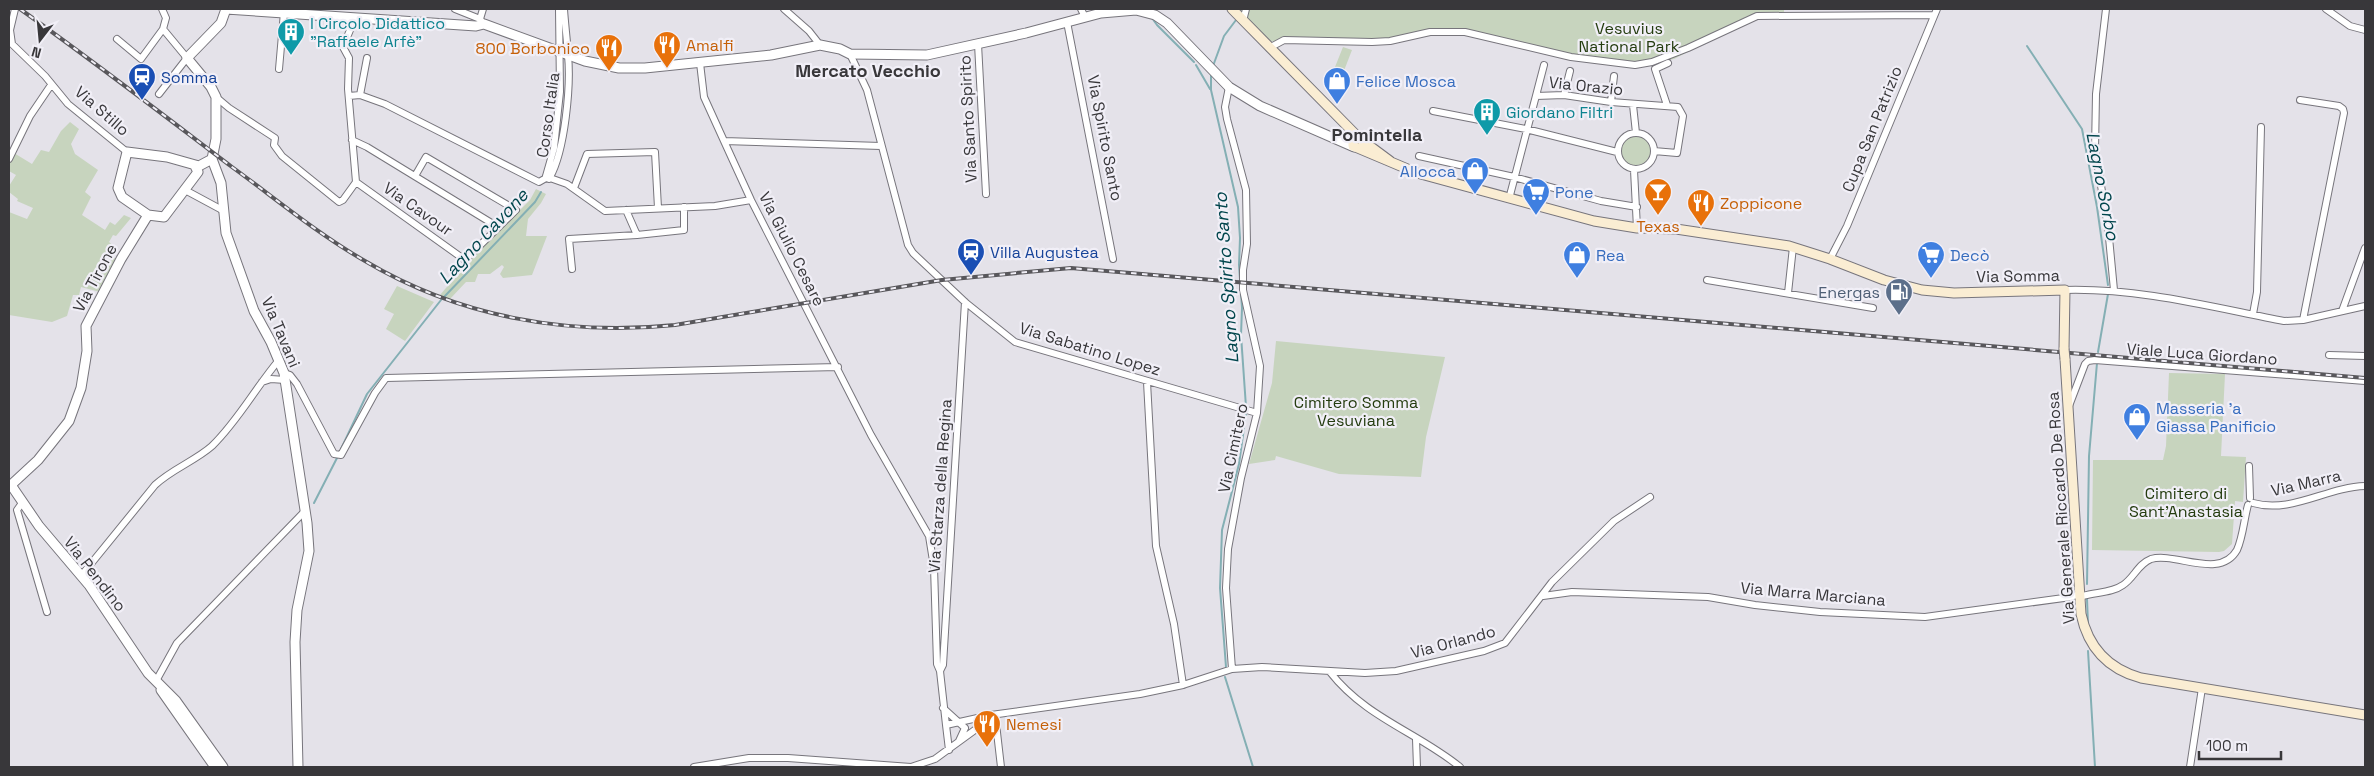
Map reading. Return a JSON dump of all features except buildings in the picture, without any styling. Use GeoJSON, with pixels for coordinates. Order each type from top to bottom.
{"type":"FeatureCollection","features":[{"type":"Feature","properties":{"kind":"main road"},"geometry":{"type":"LineString","coordinates":[[1232,9],[1348,129],[1356,142]]}},
{"type":"Feature","properties":{"kind":"main road","name":"Via Somma"},"geometry":{"type":"LineString","coordinates":[[1356,142],[1390,161],[1426,176],[1594,221],[1637,228],[1676,229],[1793,247],[1830,258],[1884,280],[1922,290],[1954,293],[2065,290]]}},
{"type":"Feature","properties":{"kind":"main road","name":"Via Generale Riccardo De Rosa"},"geometry":{"type":"LineString","coordinates":[[2065,290],[2064,349],[2079,593],[2083,623],[2090,643],[2100,656],[2112,666],[2141,678],[2365,715]]}},
{"type":"Feature","properties":{"kind":"street","name":"Via Stillo"},"geometry":{"type":"LineString","coordinates":[[15,9],[10,30],[12,44],[68,104],[127,152],[167,157],[196,169]]}},
{"type":"Feature","properties":{"kind":"street"},"geometry":{"type":"LineString","coordinates":[[117,39],[141,59],[162,29],[166,18],[162,9]]}},
{"type":"Feature","properties":{"kind":"street"},"geometry":{"type":"LineString","coordinates":[[160,94],[187,58],[221,22],[226,9],[476,26],[482,21],[483,9]]}},
{"type":"Feature","properties":{"kind":"street"},"geometry":{"type":"LineString","coordinates":[[455,9],[565,54],[619,68],[700,63],[772,55],[820,45],[840,49],[850,54],[928,55],[1067,22],[1083,13],[1136,9],[1155,15],[1167,23],[1229,88],[1260,106],[1339,140],[1356,142]]}},
{"type":"Feature","properties":{"kind":"street"},"geometry":{"type":"LineString","coordinates":[[559,9],[565,54]]}},
{"type":"Feature","properties":{"kind":"street"},"geometry":{"type":"LineString","coordinates":[[564,9],[565,54]]}},
{"type":"Feature","properties":{"kind":"street"},"geometry":{"type":"LineString","coordinates":[[784,9],[809,31],[820,45]]}},
{"type":"Feature","properties":{"kind":"street"},"geometry":{"type":"LineString","coordinates":[[1243,21],[1246,9]]}},
{"type":"Feature","properties":{"kind":"street","name":"Cupa San Patrizio"},"geometry":{"type":"LineString","coordinates":[[1830,258],[1854,210],[1937,9]]}},
{"type":"Feature","properties":{"kind":"street"},"geometry":{"type":"LineString","coordinates":[[2106,9],[2096,94],[2095,150],[2108,227],[2114,290]]}},
{"type":"Feature","properties":{"kind":"street"},"geometry":{"type":"LineString","coordinates":[[2326,9],[2350,26],[2365,30]]}},
{"type":"Feature","properties":{"kind":"street"},"geometry":{"type":"LineString","coordinates":[[280,69],[284,12]]}},
{"type":"Feature","properties":{"kind":"street"},"geometry":{"type":"LineString","coordinates":[[1269,48],[1284,40],[1381,42],[1430,32],[1465,32],[1571,57],[1635,65],[1652,62],[1713,37],[1757,16],[1933,15]]}},
{"type":"Feature","properties":{"kind":"street"},"geometry":{"type":"LineString","coordinates":[[162,29],[187,58],[216,97],[228,108],[275,138],[274,145],[282,156],[339,202],[343,200],[356,182],[349,96],[349,58],[343,46],[355,18]]}},
{"type":"Feature","properties":{"kind":"street","name":"Via Spirito Santo"},"geometry":{"type":"LineString","coordinates":[[1067,22],[1113,259]]}},
{"type":"Feature","properties":{"kind":"street","name":"Via Santo Spirito"},"geometry":{"type":"LineString","coordinates":[[978,44],[986,194]]}},
{"type":"Feature","properties":{"kind":"street","name":"Corso Italia"},"geometry":{"type":"LineString","coordinates":[[548,177],[560,149],[565,116],[568,93],[565,54]]}},
{"type":"Feature","properties":{"kind":"street","name":"Via Sabatino Lopez"},"geometry":{"type":"LineString","coordinates":[[850,54],[867,90],[908,245],[913,253],[964,302],[1015,342],[1257,413]]}},
{"type":"Feature","properties":{"kind":"street"},"geometry":{"type":"LineString","coordinates":[[360,95],[367,58]]}},
{"type":"Feature","properties":{"kind":"street","name":"Via Giulio Cesare"},"geometry":{"type":"LineString","coordinates":[[700,63],[704,97],[752,200],[838,367]]}},
{"type":"Feature","properties":{"kind":"street"},"geometry":{"type":"LineString","coordinates":[[1654,151],[1677,153],[1683,116],[1678,107],[1666,105],[1656,69],[1668,63]]}},
{"type":"Feature","properties":{"kind":"street"},"geometry":{"type":"LineString","coordinates":[[1509,198],[1544,65]]}},
{"type":"Feature","properties":{"kind":"street"},"geometry":{"type":"LineString","coordinates":[[1564,95],[1570,71]]}},
{"type":"Feature","properties":{"kind":"street"},"geometry":{"type":"LineString","coordinates":[[1611,102],[1614,76]]}},
{"type":"Feature","properties":{"kind":"street"},"geometry":{"type":"LineString","coordinates":[[9,159],[30,116],[51,85]]}},
{"type":"Feature","properties":{"kind":"street","name":"Via Cimitero"},"geometry":{"type":"LineString","coordinates":[[1229,88],[1225,107],[1246,190],[1248,244],[1243,270],[1243,290],[1260,366],[1257,413],[1241,478],[1228,550],[1226,588],[1232,669]]}},
{"type":"Feature","properties":{"kind":"street"},"geometry":{"type":"LineString","coordinates":[[349,96],[360,95],[441,131],[539,182],[548,177],[574,188],[605,211],[716,206],[752,200]]}},
{"type":"Feature","properties":{"kind":"street","name":"Via Orazio"},"geometry":{"type":"LineString","coordinates":[[1536,96],[1564,95],[1633,105],[1666,105]]}},
{"type":"Feature","properties":{"kind":"street"},"geometry":{"type":"LineString","coordinates":[[127,152],[118,188],[122,197],[148,215],[164,217],[185,190],[196,169],[212,159],[216,139],[216,97]]}},
{"type":"Feature","properties":{"kind":"street"},"geometry":{"type":"LineString","coordinates":[[2300,100],[2339,106],[2343,109],[2344,113],[2303,320]]}},
{"type":"Feature","properties":{"kind":"street","name":"Via Orazio"},"geometry":{"type":"LineString","coordinates":[[1633,105],[1636,133]]}},
{"type":"Feature","properties":{"kind":"street"},"geometry":{"type":"LineString","coordinates":[[1433,111],[1526,129],[1617,152]]}},
{"type":"Feature","properties":{"kind":"street"},"geometry":{"type":"LineString","coordinates":[[2253,314],[2257,292],[2261,127]]}},
{"type":"Feature","properties":{"kind":"street"},"geometry":{"type":"LineString","coordinates":[[1630,133],[1642,134],[1651,140],[1654,151],[1650,162],[1640,169],[1634,170],[1624,166],[1617,152],[1620,140],[1630,133]]}},
{"type":"Feature","properties":{"kind":"street"},"geometry":{"type":"LineString","coordinates":[[352,140],[498,227],[516,210],[426,157],[415,176]]}},
{"type":"Feature","properties":{"kind":"street"},"geometry":{"type":"LineString","coordinates":[[724,141],[881,146]]}},
{"type":"Feature","properties":{"kind":"street"},"geometry":{"type":"LineString","coordinates":[[574,188],[587,154],[655,152],[658,208]]}},
{"type":"Feature","properties":{"kind":"street"},"geometry":{"type":"LineString","coordinates":[[1419,156],[1514,177],[1566,192],[1637,207]]}},
{"type":"Feature","properties":{"kind":"street","name":"Via Tavani"},"geometry":{"type":"LineString","coordinates":[[212,159],[221,183],[226,233],[251,303],[279,360],[284,377],[307,523],[309,551],[298,610],[295,642],[298,767]]}},
{"type":"Feature","properties":{"kind":"street"},"geometry":{"type":"LineString","coordinates":[[196,169],[214,171],[216,168]]}},
{"type":"Feature","properties":{"kind":"street"},"geometry":{"type":"LineString","coordinates":[[1634,170],[1637,228]]}},
{"type":"Feature","properties":{"kind":"street","name":"Via Cavour"},"geometry":{"type":"LineString","coordinates":[[356,182],[465,260],[498,227]]}},
{"type":"Feature","properties":{"kind":"street"},"geometry":{"type":"LineString","coordinates":[[185,190],[224,211]]}},
{"type":"Feature","properties":{"kind":"street"},"geometry":{"type":"LineString","coordinates":[[572,270],[569,239],[684,230],[684,207]]}},
{"type":"Feature","properties":{"kind":"street"},"geometry":{"type":"LineString","coordinates":[[626,210],[637,235]]}},
{"type":"Feature","properties":{"kind":"street","name":"Via Tirone"},"geometry":{"type":"LineString","coordinates":[[10,485],[38,460],[72,415],[81,388],[87,351],[86,326],[117,267],[148,215]]}},
{"type":"Feature","properties":{"kind":"street"},"geometry":{"type":"LineString","coordinates":[[1788,293],[1793,247]]}},
{"type":"Feature","properties":{"kind":"street"},"geometry":{"type":"LineString","coordinates":[[2342,311],[2365,248]]}},
{"type":"Feature","properties":{"kind":"street"},"geometry":{"type":"LineString","coordinates":[[1707,280],[1874,308]]}},
{"type":"Feature","properties":{"kind":"street","name":"Via Somma"},"geometry":{"type":"LineString","coordinates":[[2065,290],[2114,290],[2168,297],[2284,321],[2303,320],[2365,306]]}},
{"type":"Feature","properties":{"kind":"street","name":"Via Starza della Regina"},"geometry":{"type":"LineString","coordinates":[[940,671],[942,665],[964,302]]}},
{"type":"Feature","properties":{"kind":"street"},"geometry":{"type":"LineString","coordinates":[[2329,354],[2365,356]]}},
{"type":"Feature","properties":{"kind":"street"},"geometry":{"type":"LineString","coordinates":[[81,576],[154,485],[168,473],[211,447],[279,360]]}},
{"type":"Feature","properties":{"kind":"street","name":"Viale Luca Giordano"},"geometry":{"type":"LineString","coordinates":[[2068,407],[2085,364],[2088,361],[2095,360],[2365,381]]}},
{"type":"Feature","properties":{"kind":"street"},"geometry":{"type":"LineString","coordinates":[[262,382],[290,375],[297,384],[334,454],[341,455],[375,393],[386,378],[838,367]]}},
{"type":"Feature","properties":{"kind":"street","name":"Via Starza della Regina"},"geometry":{"type":"LineString","coordinates":[[838,367],[871,435],[929,536],[934,567],[937,664],[940,671],[949,750]]}},
{"type":"Feature","properties":{"kind":"street"},"geometry":{"type":"LineString","coordinates":[[1147,382],[1156,546],[1174,624],[1183,685]]}},
{"type":"Feature","properties":{"kind":"street"},"geometry":{"type":"LineString","coordinates":[[2079,593],[2083,596],[2122,586],[2132,578],[2141,565],[2151,560],[2170,558],[2212,564],[2224,561],[2236,550],[2250,502],[2249,466]]}},
{"type":"Feature","properties":{"kind":"street","name":"Via Pendino"},"geometry":{"type":"LineString","coordinates":[[10,485],[22,503],[81,576],[215,767]]}},
{"type":"Feature","properties":{"kind":"street","name":"Via Marra"},"geometry":{"type":"LineString","coordinates":[[2250,502],[2263,506],[2284,506],[2343,489],[2365,486]]}},
{"type":"Feature","properties":{"kind":"street","name":"Via Orlando"},"geometry":{"type":"LineString","coordinates":[[1232,669],[1262,667],[1365,674],[1396,671],[1495,648],[1512,636],[1552,582],[1614,521],[1650,497]]}},
{"type":"Feature","properties":{"kind":"street"},"geometry":{"type":"LineString","coordinates":[[22,503],[17,510],[46,612]]}},
{"type":"Feature","properties":{"kind":"street"},"geometry":{"type":"LineString","coordinates":[[156,681],[177,643],[304,512]]}},
{"type":"Feature","properties":{"kind":"street"},"geometry":{"type":"LineString","coordinates":[[2079,593],[2084,590],[2097,592]]}},
{"type":"Feature","properties":{"kind":"street","name":"Via Marra Marciana"},"geometry":{"type":"LineString","coordinates":[[1543,596],[1572,592],[1708,597],[1755,605],[1820,612],[1925,617],[2071,597],[2079,593]]}},
{"type":"Feature","properties":{"kind":"street"},"geometry":{"type":"LineString","coordinates":[[946,725],[958,721],[1140,694],[1183,685],[1232,669]]}},
{"type":"Feature","properties":{"kind":"street"},"geometry":{"type":"LineString","coordinates":[[1330,672],[1358,702],[1443,754],[1460,767]]}},
{"type":"Feature","properties":{"kind":"street","name":"Via Pendino"},"geometry":{"type":"LineString","coordinates":[[156,681],[176,700],[223,767]]}},
{"type":"Feature","properties":{"kind":"street"},"geometry":{"type":"LineString","coordinates":[[2190,767],[2202,688]]}},
{"type":"Feature","properties":{"kind":"street"},"geometry":{"type":"LineString","coordinates":[[943,708],[965,728],[958,742]]}},
{"type":"Feature","properties":{"kind":"street"},"geometry":{"type":"LineString","coordinates":[[694,767],[749,758],[796,758],[911,767],[935,759],[995,716]]}},
{"type":"Feature","properties":{"kind":"street"},"geometry":{"type":"LineString","coordinates":[[995,716],[1001,767]]}},
{"type":"Feature","properties":{"kind":"street"},"geometry":{"type":"LineString","coordinates":[[1416,739],[1417,767]]}},
{"type":"Feature","properties":{"kind":"green space","name":"Vesuvius National Park"},"geometry":{"type":"Polygon","coordinates":[[[1228,9],[1784,9],[1784,15],[1757,17],[1674,59],[1655,63],[1568,58],[1453,32],[1414,36],[1384,44],[1258,41],[1228,9]]]}},
{"type":"Feature","properties":{"kind":"green space"},"geometry":{"type":"Polygon","coordinates":[[[1343,47],[1352,50],[1340,81],[1331,77],[1343,47]]]}},
{"type":"Feature","properties":{"kind":"green space"},"geometry":{"type":"Polygon","coordinates":[[[70,122],[79,129],[71,144],[75,154],[98,170],[85,192],[91,197],[82,215],[105,230],[110,222],[115,225],[124,215],[131,218],[116,236],[113,235],[109,242],[118,249],[113,257],[118,260],[100,292],[81,287],[79,295],[73,295],[67,316],[52,322],[9,315],[9,212],[27,219],[33,208],[17,201],[18,199],[9,192],[9,186],[16,175],[9,171],[9,163],[14,153],[32,164],[41,150],[49,152],[61,131],[70,122]]]}},
{"type":"Feature","properties":{"kind":"green space"},"geometry":{"type":"Polygon","coordinates":[[[1636,136],[1647,140],[1651,151],[1647,162],[1636,166],[1625,162],[1621,151],[1625,140],[1636,136]]]}},
{"type":"Feature","properties":{"kind":"green space"},"geometry":{"type":"Polygon","coordinates":[[[536,189],[546,194],[528,219],[526,236],[547,236],[532,275],[503,278],[500,274],[504,267],[502,265],[490,274],[478,274],[475,282],[466,282],[450,299],[440,295],[469,261],[530,200],[536,189]]]}},
{"type":"Feature","properties":{"kind":"green space"},"geometry":{"type":"Polygon","coordinates":[[[397,286],[434,302],[405,341],[386,329],[394,314],[384,309],[397,286]]]}},
{"type":"Feature","properties":{"kind":"green space","name":"Cimitero Somma Vesuviana"},"geometry":{"type":"Polygon","coordinates":[[[1276,341],[1445,357],[1426,437],[1421,477],[1339,474],[1276,456],[1275,460],[1249,464],[1272,383],[1276,341]]]}},
{"type":"Feature","properties":{"kind":"green space","name":"Cimitero di Sant'Anastasia"},"geometry":{"type":"Polygon","coordinates":[[[2169,373],[2225,374],[2221,456],[2246,457],[2243,502],[2235,501],[2232,544],[2224,551],[2219,552],[2092,550],[2093,460],[2163,460],[2166,446],[2169,373]]]}},
{"type":"Feature","properties":{"kind":"waterway"},"geometry":{"type":"LineString","coordinates":[[1152,18],[1194,62]]}},
{"type":"Feature","properties":{"kind":"waterway"},"geometry":{"type":"LineString","coordinates":[[1213,66],[1224,36],[1236,20]]}},
{"type":"Feature","properties":{"kind":"waterway","name":"Lagno Sorbo"},"geometry":{"type":"LineString","coordinates":[[2027,46],[2082,129],[2097,207],[2108,285]]}},
{"type":"Feature","properties":{"kind":"waterway"},"geometry":{"type":"LineString","coordinates":[[1196,65],[1210,89]]}},
{"type":"Feature","properties":{"kind":"waterway","name":"Lagno Spirito Santo"},"geometry":{"type":"LineString","coordinates":[[1211,75],[1211,90],[1238,207],[1242,308],[1241,335],[1246,407]]}},
{"type":"Feature","properties":{"kind":"waterway","name":"Lagno Cavone"},"geometry":{"type":"LineString","coordinates":[[444,297],[535,202],[541,192]]}},
{"type":"Feature","properties":{"kind":"waterway","name":"Lagno Sorbo"},"geometry":{"type":"LineString","coordinates":[[2098,352],[2108,294]]}},
{"type":"Feature","properties":{"kind":"waterway","name":"Lagno Cavone"},"geometry":{"type":"LineString","coordinates":[[341,449],[367,394],[441,300]]}},
{"type":"Feature","properties":{"kind":"waterway","name":"Lagno Sorbo"},"geometry":{"type":"LineString","coordinates":[[2087,584],[2089,456],[2097,363]]}},
{"type":"Feature","properties":{"kind":"waterway","name":"Lagno Spirito Santo"},"geometry":{"type":"LineString","coordinates":[[1226,667],[1220,588],[1222,530],[1239,464],[1246,413]]}},
{"type":"Feature","properties":{"kind":"waterway","name":"Lagno Cavone"},"geometry":{"type":"LineString","coordinates":[[314,503],[338,456]]}},
{"type":"Feature","properties":{"kind":"waterway","name":"Lagno Sorbo"},"geometry":{"type":"LineString","coordinates":[[2087,599],[2088,624]]}},
{"type":"Feature","properties":{"kind":"waterway","name":"Lagno Sorbo"},"geometry":{"type":"LineString","coordinates":[[2088,651],[2095,767]]}},
{"type":"Feature","properties":{"kind":"waterway","name":"Lagno Spirito Santo"},"geometry":{"type":"LineString","coordinates":[[1225,677],[1253,767]]}},
{"type":"Feature","properties":{"kind":"railway"},"geometry":{"type":"LineString","coordinates":[[20,9],[297,216],[365,261],[401,280],[438,296],[476,309],[515,318],[594,328],[635,328],[675,325],[942,280],[1071,268],[2365,378]]}},
{"type":"Feature","properties":{"kind":"place","name":"I Circolo Didattico \"Raffaele Arfè\""},"geometry":{"type":"Point","coordinates":[291,56]}},
{"type":"Feature","properties":{"kind":"place","name":"Amalfi"},"geometry":{"type":"Point","coordinates":[667,69]}},
{"type":"Feature","properties":{"kind":"place","name":"800 Borbonico"},"geometry":{"type":"Point","coordinates":[609,72]}},
{"type":"Feature","properties":{"kind":"place","name":"Somma"},"geometry":{"type":"Point","coordinates":[142,101]}},
{"type":"Feature","properties":{"kind":"place","name":"Felice Mosca"},"geometry":{"type":"Point","coordinates":[1337,105]}},
{"type":"Feature","properties":{"kind":"place","name":"Giordano Filtri"},"geometry":{"type":"Point","coordinates":[1487,136]}},
{"type":"Feature","properties":{"kind":"place","name":"Allocca"},"geometry":{"type":"Point","coordinates":[1475,195]}},
{"type":"Feature","properties":{"kind":"place","name":"Pone"},"geometry":{"type":"Point","coordinates":[1536,216]}},
{"type":"Feature","properties":{"kind":"place","name":"Texas"},"geometry":{"type":"Point","coordinates":[1658,216]}},
{"type":"Feature","properties":{"kind":"place","name":"Zoppicone"},"geometry":{"type":"Point","coordinates":[1701,227]}},
{"type":"Feature","properties":{"kind":"place","name":"Villa Augustea"},"geometry":{"type":"Point","coordinates":[971,276]}},
{"type":"Feature","properties":{"kind":"place","name":"Rea"},"geometry":{"type":"Point","coordinates":[1577,279]}},
{"type":"Feature","properties":{"kind":"place","name":"Decò"},"geometry":{"type":"Point","coordinates":[1931,279]}},
{"type":"Feature","properties":{"kind":"place","name":"Energas"},"geometry":{"type":"Point","coordinates":[1899,316]}},
{"type":"Feature","properties":{"kind":"place","name":"Masseria 'a Giassa Panificio"},"geometry":{"type":"Point","coordinates":[2137,441]}},
{"type":"Feature","properties":{"kind":"place","name":"Nemesi"},"geometry":{"type":"Point","coordinates":[987,748]}},
{"type":"Feature","properties":{"kind":"district","name":"Mercato Vecchio"},"geometry":{"type":"Point","coordinates":[868,70]}},
{"type":"Feature","properties":{"kind":"district","name":"Pomintella"},"geometry":{"type":"Point","coordinates":[1377,134]}}]}
